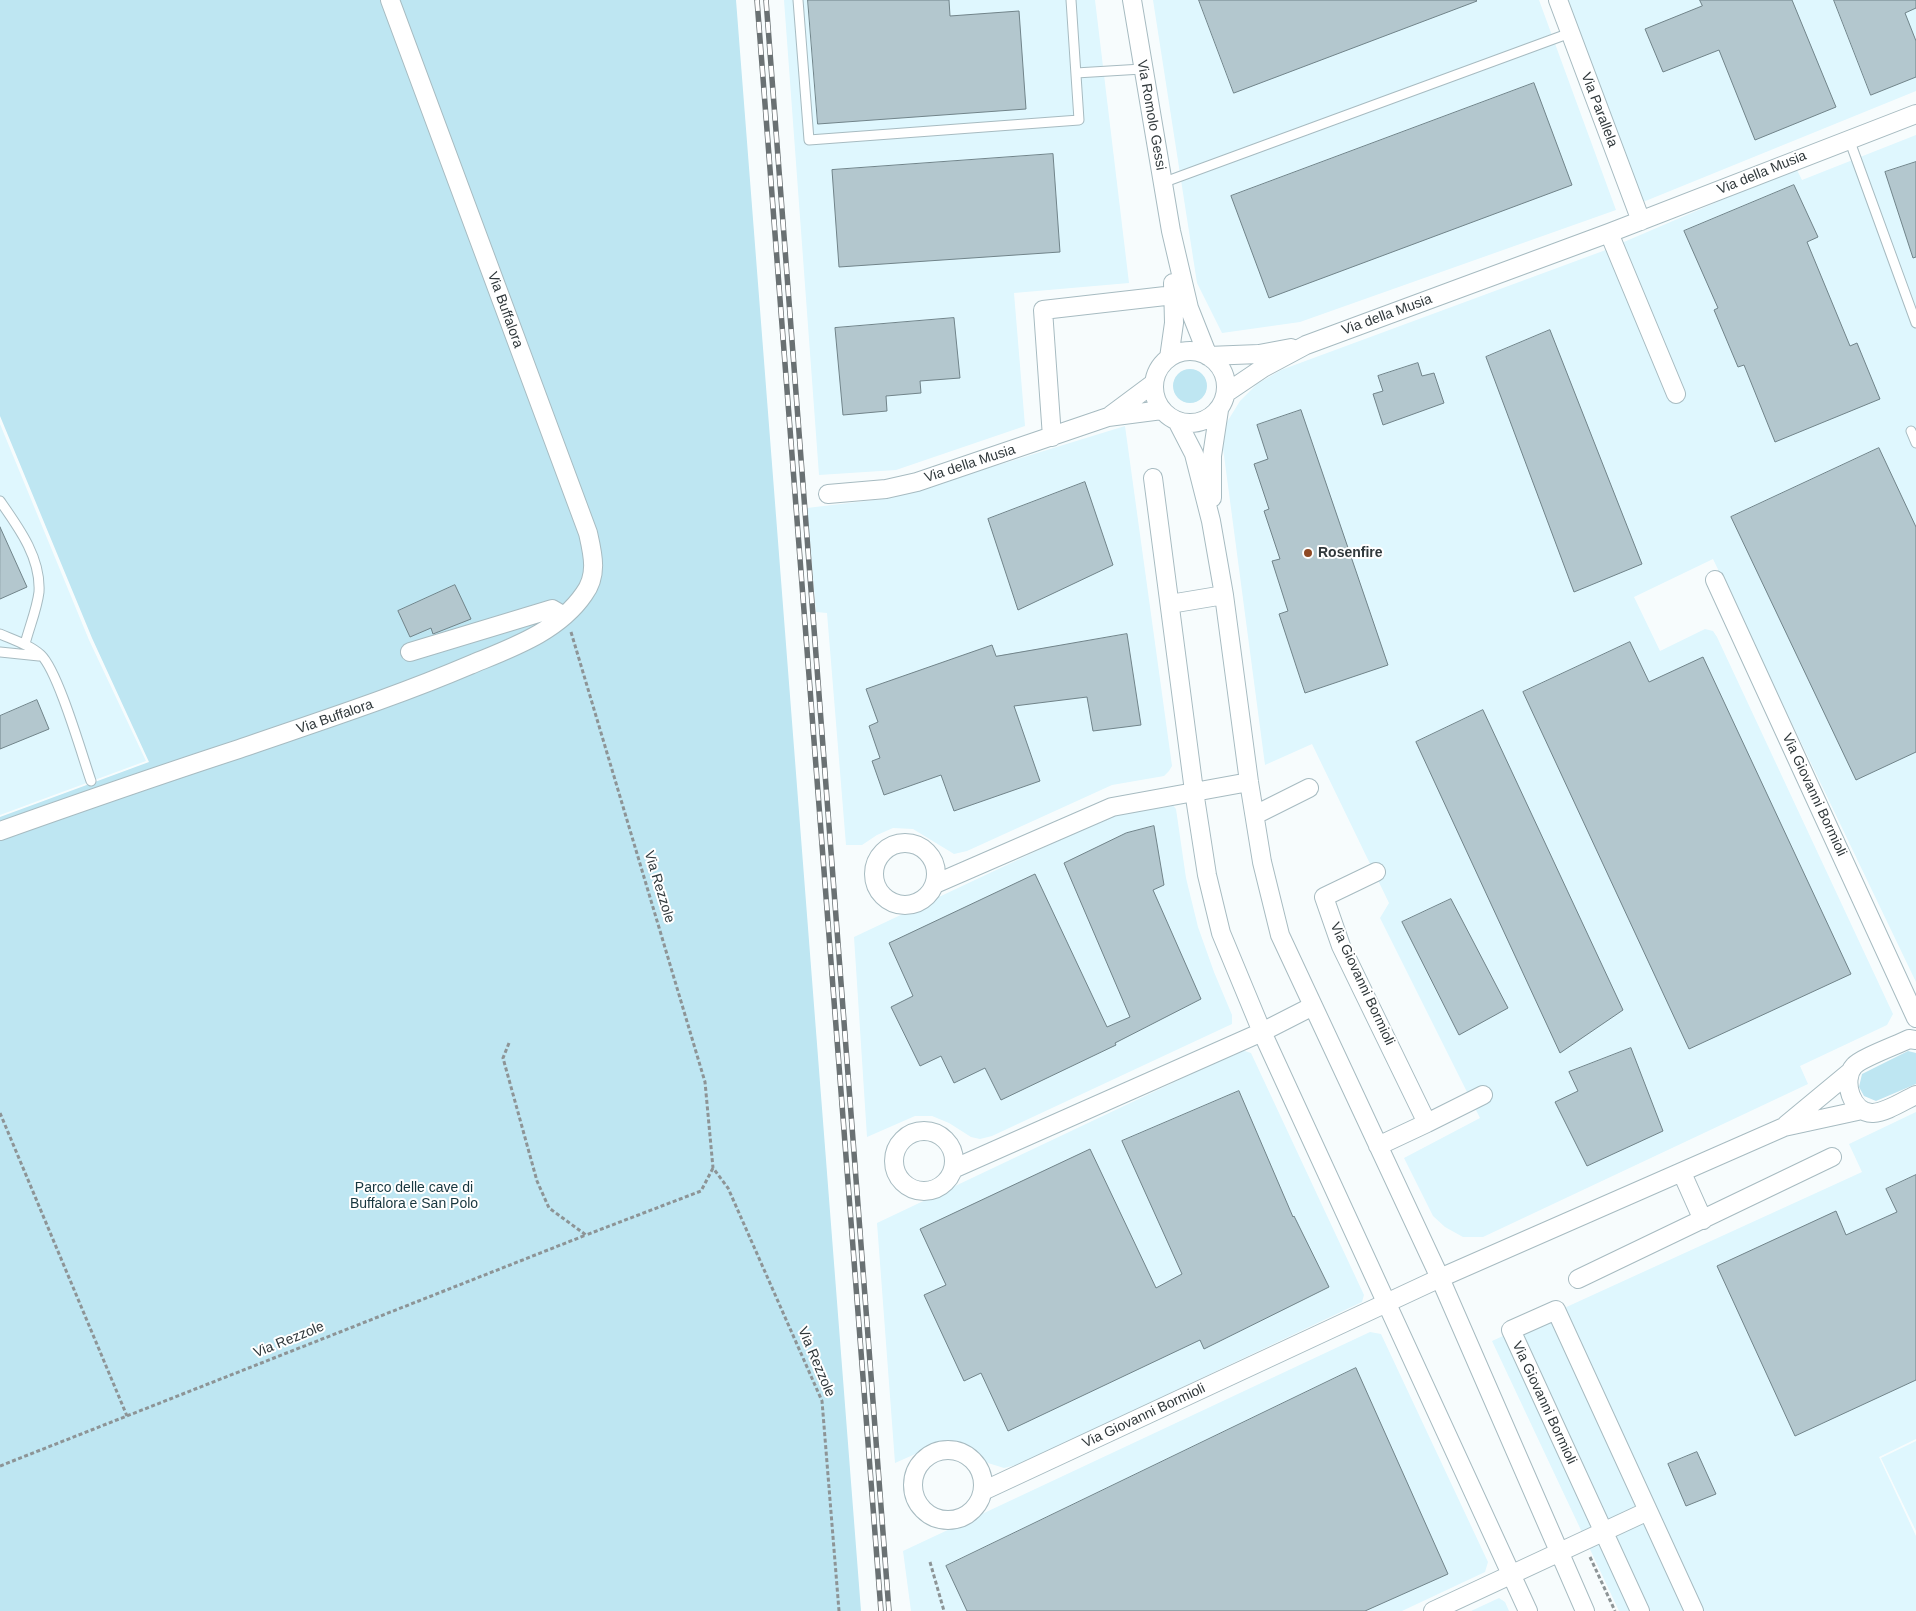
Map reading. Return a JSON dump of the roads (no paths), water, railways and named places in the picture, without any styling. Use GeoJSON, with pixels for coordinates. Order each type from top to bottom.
{"type":"FeatureCollection","features":[{"type":"Feature","properties":{"kind":"street","name":"Via Buffalora"},"geometry":{"type":"LineString","coordinates":[[0,831],[93,789],[405,693],[531,639],[564,616],[584,596],[591,583],[594,570],[588,533],[390,0]]}},
{"type":"Feature","properties":{"kind":"street","name":"Via Romolo Gessi"},"geometry":{"type":"LineString","coordinates":[[1132,0],[1142,69],[1171,230],[1189,308],[1208,356]]}},
{"type":"Feature","properties":{"kind":"street","name":"Via Parallela"},"geometry":{"type":"LineString","coordinates":[[1558,0],[1641,221]]}},
{"type":"Feature","properties":{"kind":"street","name":"Via della Musia"},"geometry":{"type":"LineString","coordinates":[[1226,393],[1264,368],[1306,346],[1641,221],[1849,138],[1916,114]]}},
{"type":"Feature","properties":{"kind":"street","name":"Via Romolo Gessi"},"geometry":{"type":"LineString","coordinates":[[1169,358],[1174,323],[1171,230]]}},
{"type":"Feature","properties":{"kind":"street"},"geometry":{"type":"LineString","coordinates":[[1609,233],[1676,394]]}},
{"type":"Feature","properties":{"kind":"street"},"geometry":{"type":"LineString","coordinates":[[1052,437],[1043,310],[1174,295]]}},
{"type":"Feature","properties":{"kind":"street","name":"Via della Musia"},"geometry":{"type":"LineString","coordinates":[[1108,416],[1154,383],[1162,365],[1169,358],[1188,351],[1208,356],[1259,354],[1306,346]]}},
{"type":"Feature","properties":{"kind":"street"},"geometry":{"type":"LineString","coordinates":[[1208,356],[1223,371],[1226,393],[1219,410],[1212,456],[1211,521]]}},
{"type":"Feature","properties":{"kind":"street"},"geometry":{"type":"LineString","coordinates":[[1154,383],[1154,393],[1162,410],[1177,421],[1188,424],[1200,422],[1219,410]]}},
{"type":"Feature","properties":{"kind":"street","name":"Via della Musia"},"geometry":{"type":"LineString","coordinates":[[828,494],[886,489],[917,482],[1052,437],[1108,416],[1162,410]]}},
{"type":"Feature","properties":{"kind":"street"},"geometry":{"type":"LineString","coordinates":[[1177,421],[1194,454],[1211,521],[1224,595],[1249,782],[1262,862],[1280,935],[1440,1278],[1558,1553],[1585,1611]]}},
{"type":"Feature","properties":{"kind":"street"},"geometry":{"type":"LineString","coordinates":[[1153,478],[1194,791],[1207,875],[1221,933],[1262,1032],[1528,1611]]}},
{"type":"Feature","properties":{"kind":"street","name":"Via Giovanni Bormioli"},"geometry":{"type":"LineString","coordinates":[[1715,580],[1914,1014],[1913,1040],[1855,1064],[1850,1072],[1784,1127]]}},
{"type":"Feature","properties":{"kind":"street"},"geometry":{"type":"LineString","coordinates":[[1170,604],[1224,595]]}},
{"type":"Feature","properties":{"kind":"street"},"geometry":{"type":"LineString","coordinates":[[410,652],[552,609],[564,616]]}},
{"type":"Feature","properties":{"kind":"street"},"geometry":{"type":"LineString","coordinates":[[935,884],[1112,807],[1249,782]]}},
{"type":"Feature","properties":{"kind":"street"},"geometry":{"type":"LineString","coordinates":[[1255,816],[1309,788]]}},
{"type":"Feature","properties":{"kind":"street","name":"Via Giovanni Bormioli"},"geometry":{"type":"LineString","coordinates":[[1376,872],[1324,897],[1341,946],[1427,1123]]}},
{"type":"Feature","properties":{"kind":"street"},"geometry":{"type":"LineString","coordinates":[[953,1169],[1262,1032],[1313,1006]]}},
{"type":"Feature","properties":{"kind":"street"},"geometry":{"type":"LineString","coordinates":[[1850,1072],[1848,1085],[1853,1100],[1862,1110]]}},
{"type":"Feature","properties":{"kind":"street"},"geometry":{"type":"LineString","coordinates":[[1378,1146],[1483,1095]]}},
{"type":"Feature","properties":{"kind":"street","name":"Via Giovanni Bormioli"},"geometry":{"type":"LineString","coordinates":[[983,1491],[1440,1278],[1784,1127],[1862,1110],[1872,1113],[1881,1111],[1916,1095]]}},
{"type":"Feature","properties":{"kind":"street"},"geometry":{"type":"LineString","coordinates":[[1578,1280],[1832,1157]]}},
{"type":"Feature","properties":{"kind":"street"},"geometry":{"type":"LineString","coordinates":[[1682,1173],[1703,1220]]}},
{"type":"Feature","properties":{"kind":"street","name":"Via Giovanni Bormioli"},"geometry":{"type":"LineString","coordinates":[[1640,1611],[1511,1330],[1556,1310],[1694,1611]]}},
{"type":"Feature","properties":{"kind":"street"},"geometry":{"type":"LineString","coordinates":[[1433,1611],[1648,1511]]}},
{"type":"Feature","properties":{"kind":"lane"},"geometry":{"type":"LineString","coordinates":[[798,0],[809,140],[1079,120],[1070,0]]}},
{"type":"Feature","properties":{"kind":"lane"},"geometry":{"type":"LineString","coordinates":[[1162,183],[1570,33]]}},
{"type":"Feature","properties":{"kind":"lane"},"geometry":{"type":"LineString","coordinates":[[1076,73],[1142,69]]}},
{"type":"Feature","properties":{"kind":"lane"},"geometry":{"type":"LineString","coordinates":[[1849,138],[1916,323]]}},
{"type":"Feature","properties":{"kind":"lane"},"geometry":{"type":"LineString","coordinates":[[1911,431],[1916,442]]}},
{"type":"Feature","properties":{"kind":"lane"},"geometry":{"type":"LineString","coordinates":[[0,501],[18,526],[38,566],[39,593],[25,644]]}},
{"type":"Feature","properties":{"kind":"lane"},"geometry":{"type":"LineString","coordinates":[[0,634],[25,644],[42,656],[53,675],[93,789]]}},
{"type":"Feature","properties":{"kind":"lane"},"geometry":{"type":"LineString","coordinates":[[0,652],[42,656]]}},
{"type":"Feature","properties":{"kind":"railway"},"geometry":{"type":"LineString","coordinates":[[757,0],[881,1611]]}},
{"type":"Feature","properties":{"kind":"railway"},"geometry":{"type":"LineString","coordinates":[[766,0],[889,1611]]}},
{"type":"Feature","properties":{"kind":"place","name":"Rosenfire"},"geometry":{"type":"Point","coordinates":[1308,553]}},
{"type":"Feature","properties":{"kind":"park label","name":"Parco delle cave di Buffalora e San Polo"},"geometry":{"type":"Point","coordinates":[414,1196]}}]}
